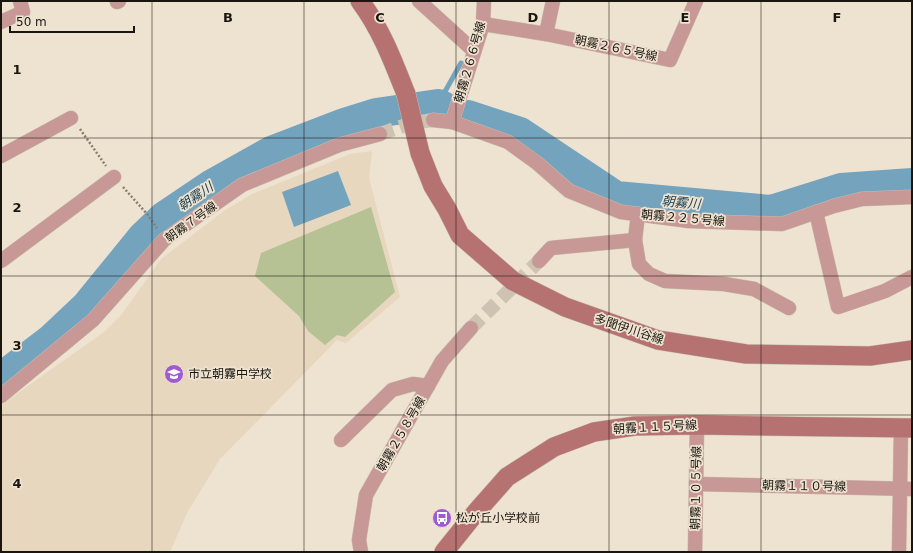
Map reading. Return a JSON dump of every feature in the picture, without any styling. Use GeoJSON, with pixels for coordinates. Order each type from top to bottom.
{"type":"FeatureCollection","features":[{"type":"Feature","properties":{"kind":"street"},"geometry":{"type":"LineString","coordinates":[[1,22],[23,12],[20,1]]}},
{"type":"Feature","properties":{"kind":"street","name":"多聞伊川谷線"},"geometry":{"type":"LineString","coordinates":[[360,1],[368,12],[391,54],[406,94],[420,153],[433,186],[460,235],[513,281],[565,307],[658,340],[746,354],[870,356],[912,350]]}},
{"type":"Feature","properties":{"kind":"street"},"geometry":{"type":"LineString","coordinates":[[419,1],[474,51]]}},
{"type":"Feature","properties":{"kind":"street","name":"朝霧２６６号線"},"geometry":{"type":"LineString","coordinates":[[452,122],[483,24],[484,1]]}},
{"type":"Feature","properties":{"kind":"street"},"geometry":{"type":"LineString","coordinates":[[546,34],[553,1]]}},
{"type":"Feature","properties":{"kind":"street","name":"朝霧２６５号線"},"geometry":{"type":"LineString","coordinates":[[483,24],[546,34],[670,60],[691,2]]}},
{"type":"Feature","properties":{"kind":"street"},"geometry":{"type":"LineString","coordinates":[[1,156],[71,118]]}},
{"type":"Feature","properties":{"kind":"street"},"geometry":{"type":"LineString","coordinates":[[433,120],[452,122]]}},
{"type":"Feature","properties":{"kind":"street","name":"朝霧２２５号線"},"geometry":{"type":"LineString","coordinates":[[452,122],[508,142],[537,163],[569,191],[621,212],[689,221],[782,224],[816,212],[862,200],[912,197]]}},
{"type":"Feature","properties":{"kind":"street","name":"朝霧７号線"},"geometry":{"type":"LineString","coordinates":[[1,396],[93,320],[164,240],[242,185],[339,145],[380,134]]}},
{"type":"Feature","properties":{"kind":"street"},"geometry":{"type":"LineString","coordinates":[[1,261],[114,177]]}},
{"type":"Feature","properties":{"kind":"street"},"geometry":{"type":"LineString","coordinates":[[816,212],[838,307],[885,291],[912,277]]}},
{"type":"Feature","properties":{"kind":"street"},"geometry":{"type":"LineString","coordinates":[[638,214],[635,240],[639,264],[649,274],[665,281],[724,284],[754,290],[789,308]]}},
{"type":"Feature","properties":{"kind":"street"},"geometry":{"type":"LineString","coordinates":[[539,261],[551,248],[635,240]]}},
{"type":"Feature","properties":{"kind":"street","name":"朝霧２５８号線"},"geometry":{"type":"LineString","coordinates":[[361,552],[359,540],[366,495],[442,361],[471,328]]}},
{"type":"Feature","properties":{"kind":"street"},"geometry":{"type":"LineString","coordinates":[[341,440],[392,390],[412,384],[428,386]]}},
{"type":"Feature","properties":{"kind":"street","name":"朝霧１１５号線"},"geometry":{"type":"LineString","coordinates":[[444,552],[507,477],[554,448],[594,432],[634,426],[697,425],[907,428]]}},
{"type":"Feature","properties":{"kind":"street","name":"朝霧１０５号線"},"geometry":{"type":"LineString","coordinates":[[695,552],[697,425]]}},
{"type":"Feature","properties":{"kind":"street"},"geometry":{"type":"LineString","coordinates":[[899,552],[906,488],[907,428]]}},
{"type":"Feature","properties":{"kind":"street","name":"朝霧１１０号線"},"geometry":{"type":"LineString","coordinates":[[696,484],[906,488]]}},
{"type":"Feature","properties":{"kind":"path"},"geometry":{"type":"LineString","coordinates":[[71,118],[114,177],[147,214]]}},
{"type":"Feature","properties":{"kind":"shaded area","name":"市立朝霧中学校"},"geometry":{"type":"Polygon","coordinates":[[[372,151],[369,178],[400,297],[346,343],[337,340],[220,459],[187,513],[170,552],[1,552],[1,405],[104,332],[122,314],[161,259],[224,211],[252,194],[350,154],[372,151]]]}},
{"type":"Feature","properties":{"kind":"green space"},"geometry":{"type":"Polygon","coordinates":[[[371,207],[395,292],[345,337],[337,335],[325,345],[308,331],[299,316],[255,276],[261,253],[371,207]]]}},
{"type":"Feature","properties":{"kind":"water"},"geometry":{"type":"Polygon","coordinates":[[[338,171],[351,205],[294,227],[282,192],[338,171]]]}},
{"type":"Feature","properties":{"kind":"waterway"},"geometry":{"type":"LineString","coordinates":[[438,104],[461,63]]}},
{"type":"Feature","properties":{"kind":"waterway","name":"朝霧川"},"geometry":{"type":"LineString","coordinates":[[1,377],[51,339],[86,306],[143,236],[163,217],[212,184],[271,151],[344,123],[376,113],[438,104],[443,106]]}},
{"type":"Feature","properties":{"kind":"waterway","name":"朝霧川"},"geometry":{"type":"LineString","coordinates":[[468,115],[520,132],[616,196],[771,210],[841,188],[912,183]]}},
{"type":"Feature","properties":{"kind":"tunnel"},"geometry":{"type":"LineString","coordinates":[[380,134],[412,123],[433,120]]}},
{"type":"Feature","properties":{"kind":"tunnel"},"geometry":{"type":"LineString","coordinates":[[471,328],[539,261]]}},
{"type":"Feature","properties":{"kind":"place","name":"市立朝霧中学校"},"geometry":{"type":"Point","coordinates":[174,374]}},
{"type":"Feature","properties":{"kind":"place","name":"松が丘小学校前"},"geometry":{"type":"Point","coordinates":[442,518]}}]}
